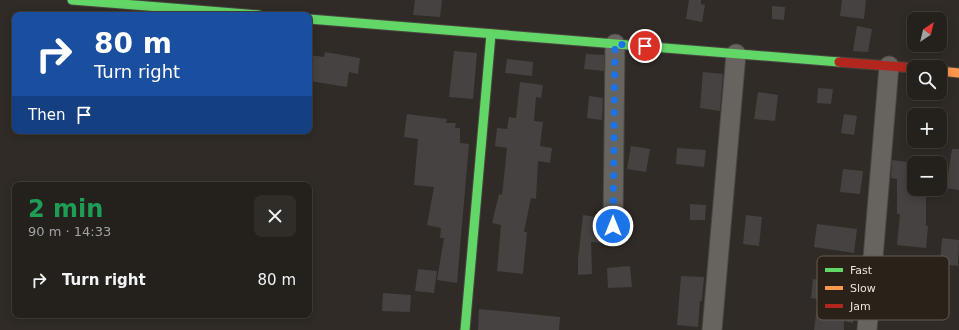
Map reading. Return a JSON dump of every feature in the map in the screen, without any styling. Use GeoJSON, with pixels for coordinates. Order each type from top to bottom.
{"type":"FeatureCollection","features":[{"type":"Feature","properties":{"kind":"street"},"geometry":{"type":"LineString","coordinates":[[72,0],[222,12]]}},
{"type":"Feature","properties":{"kind":"street"},"geometry":{"type":"LineString","coordinates":[[312,19],[907,67]]}},
{"type":"Feature","properties":{"kind":"street"},"geometry":{"type":"LineString","coordinates":[[465,330],[491,34]]}},
{"type":"Feature","properties":{"kind":"street"},"geometry":{"type":"LineString","coordinates":[[613,226],[615,44]]}},
{"type":"Feature","properties":{"kind":"street"},"geometry":{"type":"LineString","coordinates":[[712,330],[736,54]]}},
{"type":"Feature","properties":{"kind":"street"},"geometry":{"type":"LineString","coordinates":[[873,256],[889,66]]}},
{"type":"Feature","properties":{"kind":"street"},"geometry":{"type":"LineString","coordinates":[[947,72],[959,73]]}},
{"type":"Feature","properties":{"kind":"street"},"geometry":{"type":"LineString","coordinates":[[867,330],[868,320]]}},
{"type":"Feature","properties":{"kind":"building"},"geometry":{"type":"Polygon","coordinates":[[[415,0],[442,0],[440,17],[413,15],[415,0]]]}},
{"type":"Feature","properties":{"kind":"building"},"geometry":{"type":"Polygon","coordinates":[[[689,0],[701,0],[701,4],[705,5],[702,22],[686,19],[689,0]]]}},
{"type":"Feature","properties":{"kind":"building"},"geometry":{"type":"Polygon","coordinates":[[[842,0],[866,0],[864,19],[840,16],[842,0]]]}},
{"type":"Feature","properties":{"kind":"building"},"geometry":{"type":"Polygon","coordinates":[[[772,6],[785,7],[784,20],[772,19],[772,6]]]}},
{"type":"Feature","properties":{"kind":"building"},"geometry":{"type":"Polygon","coordinates":[[[857,26],[872,29],[868,52],[853,51],[857,26]]]}},
{"type":"Feature","properties":{"kind":"building"},"geometry":{"type":"Polygon","coordinates":[[[454,51],[477,53],[473,99],[449,97],[454,51]]]}},
{"type":"Feature","properties":{"kind":"building"},"geometry":{"type":"Polygon","coordinates":[[[325,52],[360,58],[358,74],[349,72],[347,87],[312,81],[312,55],[324,57],[325,52]]]}},
{"type":"Feature","properties":{"kind":"building"},"geometry":{"type":"Polygon","coordinates":[[[586,54],[604,55],[604,71],[584,69],[586,54]]]}},
{"type":"Feature","properties":{"kind":"building"},"geometry":{"type":"Polygon","coordinates":[[[507,59],[533,62],[532,76],[505,73],[507,59]]]}},
{"type":"Feature","properties":{"kind":"building"},"geometry":{"type":"Polygon","coordinates":[[[703,72],[723,74],[720,111],[700,108],[703,72]]]}},
{"type":"Feature","properties":{"kind":"building"},"geometry":{"type":"Polygon","coordinates":[[[520,82],[543,85],[541,98],[536,97],[534,121],[543,122],[540,146],[552,148],[550,163],[538,161],[536,199],[531,198],[524,232],[527,232],[523,274],[497,271],[501,225],[492,223],[499,194],[502,195],[507,148],[495,146],[497,128],[507,129],[509,117],[516,118],[520,82]]]}},
{"type":"Feature","properties":{"kind":"building"},"geometry":{"type":"Polygon","coordinates":[[[818,88],[833,89],[831,104],[817,103],[818,88]]]}},
{"type":"Feature","properties":{"kind":"building"},"geometry":{"type":"Polygon","coordinates":[[[758,92],[778,95],[775,121],[754,119],[758,92]]]}},
{"type":"Feature","properties":{"kind":"building"},"geometry":{"type":"Polygon","coordinates":[[[589,96],[603,98],[602,120],[587,118],[589,96]]]}},
{"type":"Feature","properties":{"kind":"building"},"geometry":{"type":"Polygon","coordinates":[[[407,114],[447,119],[446,123],[456,123],[455,128],[460,128],[460,143],[469,144],[457,283],[437,280],[444,238],[440,238],[441,228],[427,225],[434,187],[414,185],[418,139],[404,137],[407,114]]]}},
{"type":"Feature","properties":{"kind":"building"},"geometry":{"type":"Polygon","coordinates":[[[844,114],[857,116],[854,135],[841,133],[844,114]]]}},
{"type":"Feature","properties":{"kind":"building"},"geometry":{"type":"Polygon","coordinates":[[[631,146],[650,149],[646,172],[627,169],[631,146]]]}},
{"type":"Feature","properties":{"kind":"building"},"geometry":{"type":"Polygon","coordinates":[[[677,148],[706,150],[704,167],[676,164],[677,148]]]}},
{"type":"Feature","properties":{"kind":"building"},"geometry":{"type":"Polygon","coordinates":[[[952,149],[959,149],[959,190],[947,188],[952,149]]]}},
{"type":"Feature","properties":{"kind":"building"},"geometry":{"type":"Polygon","coordinates":[[[892,160],[907,162],[907,196],[926,196],[926,226],[928,226],[926,248],[897,245],[900,214],[897,214],[897,179],[891,178],[892,160]]]}},
{"type":"Feature","properties":{"kind":"building"},"geometry":{"type":"Polygon","coordinates":[[[843,169],[863,171],[860,194],[840,192],[843,169]]]}},
{"type":"Feature","properties":{"kind":"building"},"geometry":{"type":"Polygon","coordinates":[[[690,204],[706,205],[705,220],[690,220],[690,204]]]}},
{"type":"Feature","properties":{"kind":"building"},"geometry":{"type":"Polygon","coordinates":[[[583,215],[602,218],[603,231],[607,235],[605,243],[591,242],[592,274],[578,275],[578,259],[583,215]]]}},
{"type":"Feature","properties":{"kind":"building"},"geometry":{"type":"Polygon","coordinates":[[[746,215],[762,217],[759,246],[743,244],[746,215]]]}},
{"type":"Feature","properties":{"kind":"building"},"geometry":{"type":"Polygon","coordinates":[[[817,224],[857,229],[854,253],[814,247],[817,224]]]}},
{"type":"Feature","properties":{"kind":"building"},"geometry":{"type":"Polygon","coordinates":[[[942,238],[959,240],[958,266],[949,265],[949,256],[941,256],[942,238]]]}},
{"type":"Feature","properties":{"kind":"building"},"geometry":{"type":"Polygon","coordinates":[[[630,266],[632,287],[608,288],[607,268],[630,266]]]}},
{"type":"Feature","properties":{"kind":"building"},"geometry":{"type":"Polygon","coordinates":[[[418,269],[437,271],[434,293],[415,291],[418,269]]]}},
{"type":"Feature","properties":{"kind":"building"},"geometry":{"type":"Polygon","coordinates":[[[681,276],[704,277],[698,327],[677,325],[681,276]]]}},
{"type":"Feature","properties":{"kind":"building"},"geometry":{"type":"Polygon","coordinates":[[[813,279],[817,279],[817,299],[811,298],[813,279]]]}},
{"type":"Feature","properties":{"kind":"building"},"geometry":{"type":"Polygon","coordinates":[[[383,293],[411,295],[410,312],[382,311],[383,293]]]}},
{"type":"Feature","properties":{"kind":"building"},"geometry":{"type":"Polygon","coordinates":[[[817,307],[817,320],[853,320],[853,323],[844,321],[844,330],[814,330],[817,307]]]}},
{"type":"Feature","properties":{"kind":"building"},"geometry":{"type":"Polygon","coordinates":[[[479,309],[560,317],[559,330],[478,330],[479,309]]]}},
{"type":"Feature","properties":{"kind":"traffic: fast"},"geometry":{"type":"LineString","coordinates":[[72,0],[222,12]]}},
{"type":"Feature","properties":{"kind":"traffic: fast"},"geometry":{"type":"LineString","coordinates":[[312,19],[839,62]]}},
{"type":"Feature","properties":{"kind":"traffic: fast"},"geometry":{"type":"LineString","coordinates":[[465,330],[491,34]]}},
{"type":"Feature","properties":{"kind":"traffic: slow"},"geometry":{"type":"LineString","coordinates":[[947,72],[959,73]]}},
{"type":"Feature","properties":{"kind":"traffic: jam"},"geometry":{"type":"LineString","coordinates":[[839,62],[907,67]]}},
{"type":"Feature","properties":{"kind":"route"},"geometry":{"type":"LineString","coordinates":[[613,226],[615,44],[645,46]]}}]}
